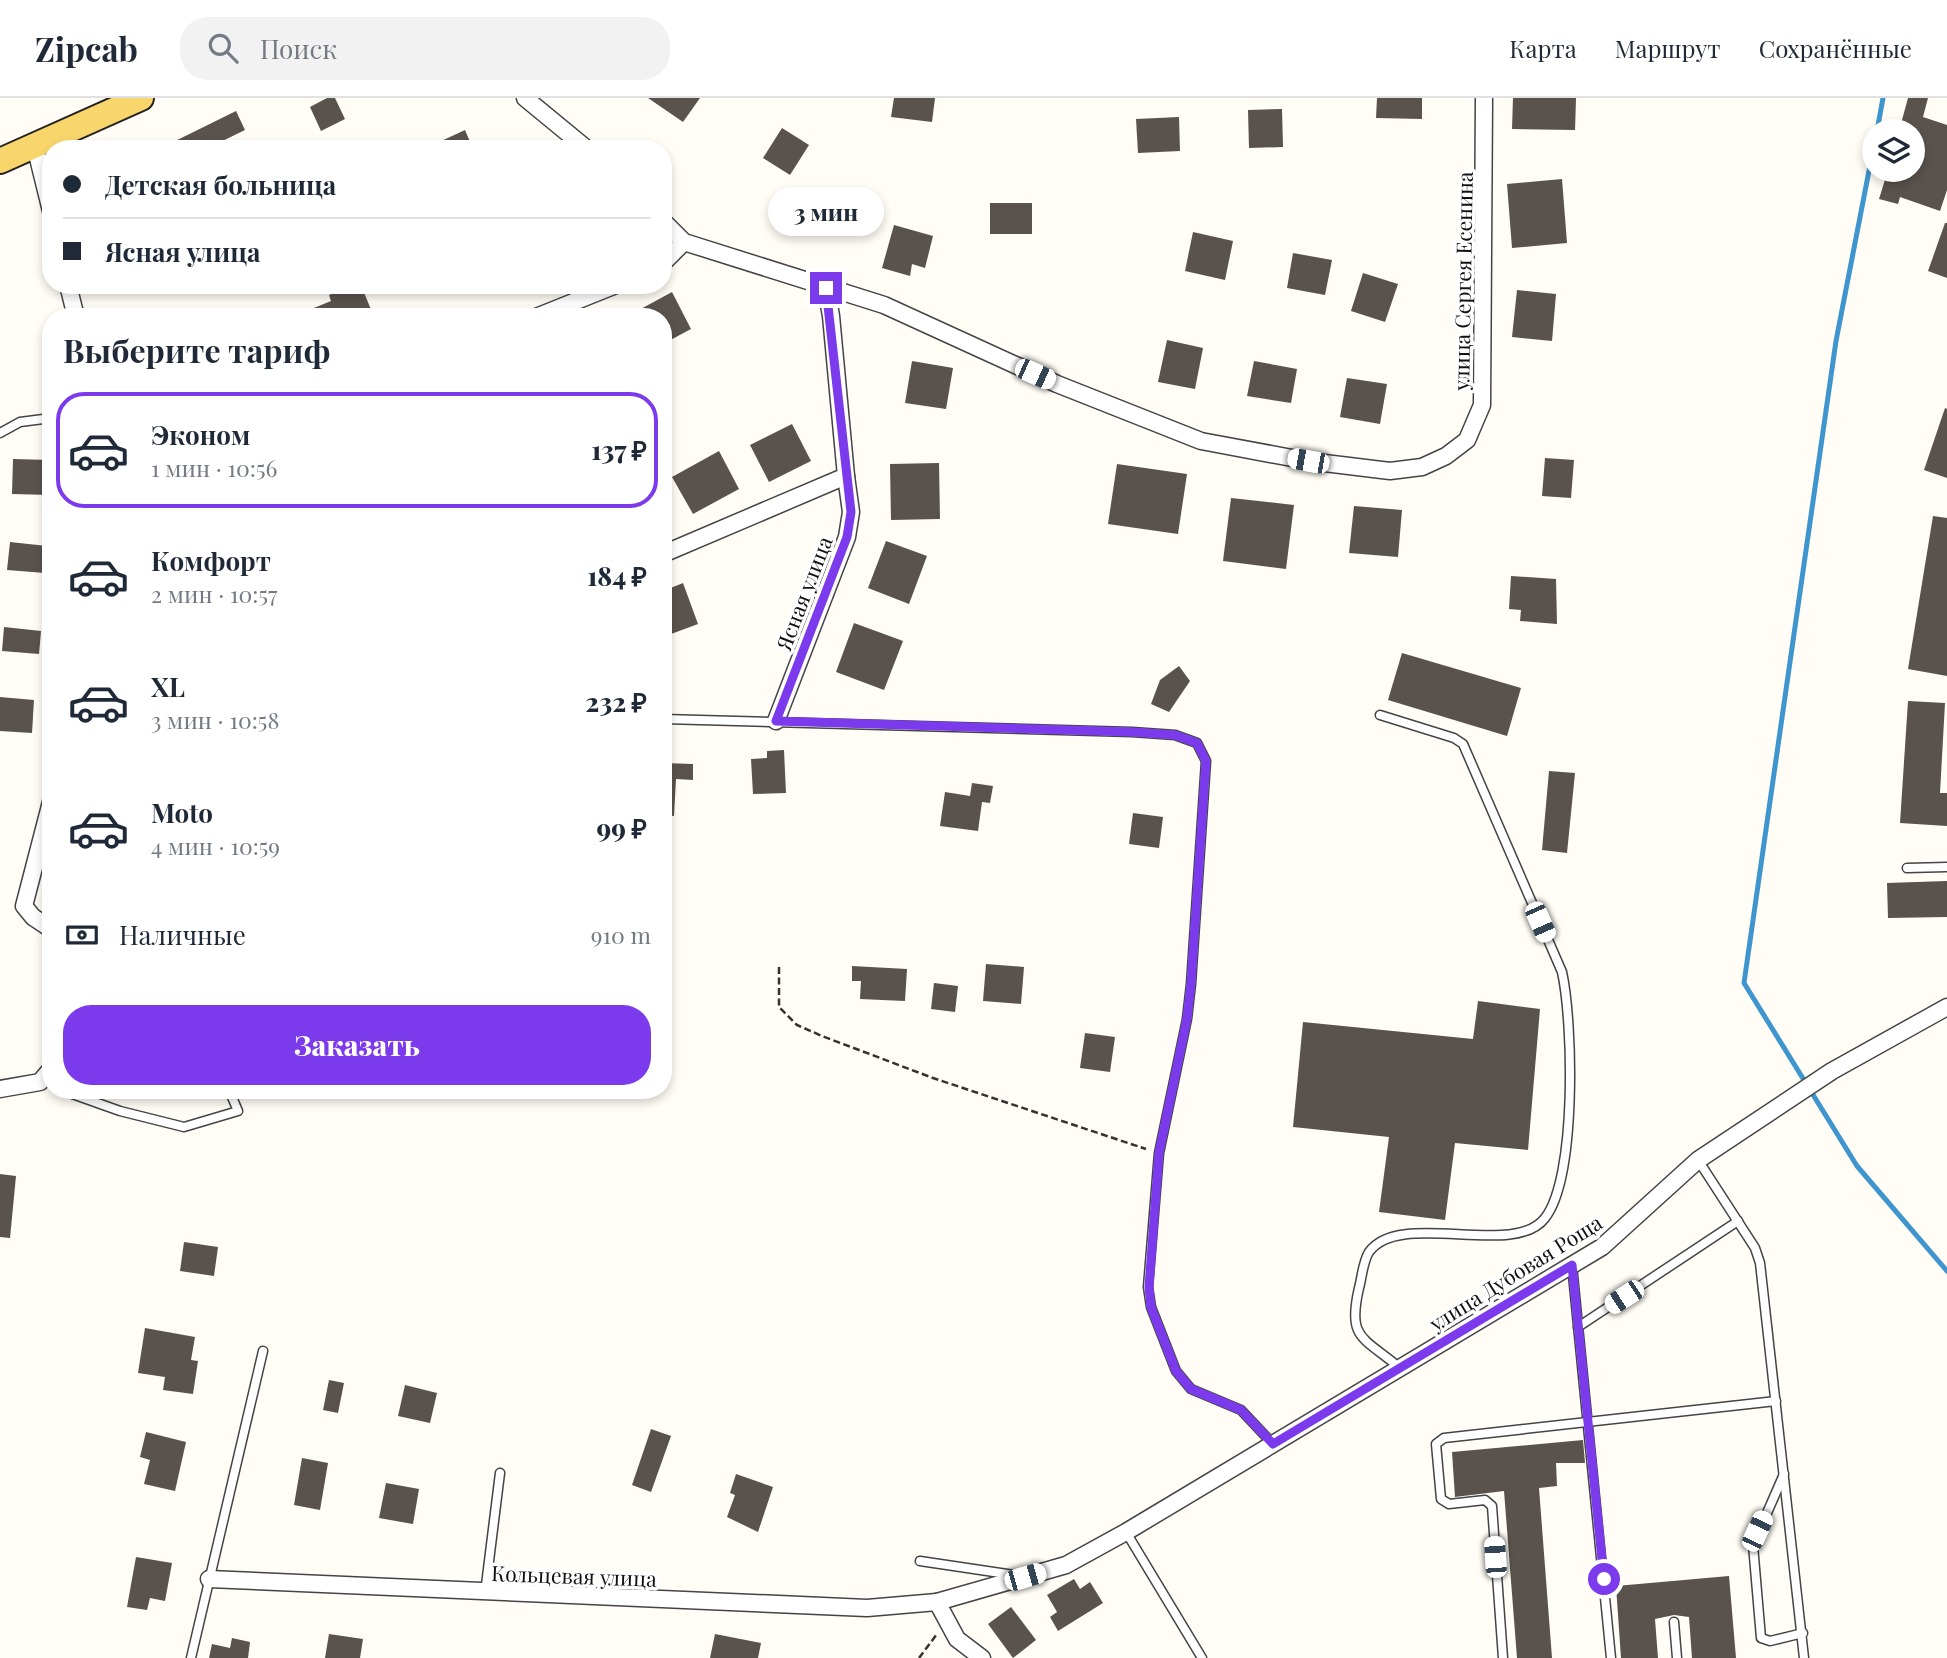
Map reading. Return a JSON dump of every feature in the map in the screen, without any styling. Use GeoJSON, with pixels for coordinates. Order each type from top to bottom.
{"type":"FeatureCollection","features":[{"type":"Feature","properties":{"kind":"main road"},"geometry":{"type":"LineString","coordinates":[[48,140],[141,98]]}},
{"type":"Feature","properties":{"kind":"main road"},"geometry":{"type":"LineString","coordinates":[[0,161],[42,143]]}},
{"type":"Feature","properties":{"kind":"street"},"geometry":{"type":"LineString","coordinates":[[525,98],[576,140]]}},
{"type":"Feature","properties":{"kind":"street","name":"улица Сергея Есенина"},"geometry":{"type":"LineString","coordinates":[[672,230],[684,242],[884,305],[1057,384],[1201,441],[1308,461],[1390,471],[1422,467],[1446,456],[1467,440],[1482,405],[1484,98]]}},
{"type":"Feature","properties":{"kind":"street"},"geometry":{"type":"LineString","coordinates":[[35,146],[42,174]]}},
{"type":"Feature","properties":{"kind":"street"},"geometry":{"type":"LineString","coordinates":[[672,254],[684,242]]}},
{"type":"Feature","properties":{"kind":"street","name":"Ясная улица"},"geometry":{"type":"LineString","coordinates":[[776,721],[847,537],[851,512],[826,288]]}},
{"type":"Feature","properties":{"kind":"street"},"geometry":{"type":"LineString","coordinates":[[558,308],[594,294]]}},
{"type":"Feature","properties":{"kind":"street"},"geometry":{"type":"LineString","coordinates":[[672,550],[846,476]]}},
{"type":"Feature","properties":{"kind":"street"},"geometry":{"type":"LineString","coordinates":[[42,837],[24,906],[42,923]]}},
{"type":"Feature","properties":{"kind":"street","name":"улица Дубовая Роща"},"geometry":{"type":"LineString","coordinates":[[937,1602],[1066,1566],[1126,1532],[1602,1247],[1698,1160],[1832,1071],[1947,1007]]}},
{"type":"Feature","properties":{"kind":"street"},"geometry":{"type":"LineString","coordinates":[[0,1089],[42,1080]]}},
{"type":"Feature","properties":{"kind":"street","name":"Кольцевая улица"},"geometry":{"type":"LineString","coordinates":[[209,1579],[867,1608],[937,1602]]}},
{"type":"Feature","properties":{"kind":"street"},"geometry":{"type":"LineString","coordinates":[[937,1602],[957,1639],[982,1658]]}},
{"type":"Feature","properties":{"kind":"lane"},"geometry":{"type":"LineString","coordinates":[[0,433],[20,422],[42,419]]}},
{"type":"Feature","properties":{"kind":"lane"},"geometry":{"type":"LineString","coordinates":[[1380,715],[1454,738],[1463,744],[1562,972],[1568,997],[1569,1122],[1556,1195],[1545,1218],[1518,1233],[1390,1236],[1367,1254],[1354,1311],[1354,1325],[1358,1333],[1400,1368]]}},
{"type":"Feature","properties":{"kind":"lane"},"geometry":{"type":"LineString","coordinates":[[672,719],[1132,732],[1175,735],[1197,743],[1206,761],[1191,984],[1187,1019],[1159,1153],[1149,1287],[1151,1307],[1176,1371],[1191,1389],[1241,1410],[1273,1444]]}},
{"type":"Feature","properties":{"kind":"lane"},"geometry":{"type":"LineString","coordinates":[[1907,867],[1947,867]]}},
{"type":"Feature","properties":{"kind":"lane"},"geometry":{"type":"LineString","coordinates":[[86,1099],[120,1111],[184,1127],[238,1111],[233,1099]]}},
{"type":"Feature","properties":{"kind":"lane"},"geometry":{"type":"LineString","coordinates":[[1698,1160],[1738,1221],[1760,1263],[1804,1658]]}},
{"type":"Feature","properties":{"kind":"lane"},"geometry":{"type":"LineString","coordinates":[[1578,1327],[1738,1221]]}},
{"type":"Feature","properties":{"kind":"lane"},"geometry":{"type":"LineString","coordinates":[[1572,1265],[1611,1658]]}},
{"type":"Feature","properties":{"kind":"lane"},"geometry":{"type":"LineString","coordinates":[[191,1658],[263,1351]]}},
{"type":"Feature","properties":{"kind":"lane"},"geometry":{"type":"LineString","coordinates":[[1503,1658],[1492,1506],[1485,1500],[1449,1504],[1441,1499],[1436,1444],[1444,1438],[1776,1401]]}},
{"type":"Feature","properties":{"kind":"lane"},"geometry":{"type":"LineString","coordinates":[[1784,1472],[1753,1545],[1761,1638],[1770,1641],[1803,1633]]}},
{"type":"Feature","properties":{"kind":"lane"},"geometry":{"type":"LineString","coordinates":[[485,1593],[500,1473]]}},
{"type":"Feature","properties":{"kind":"lane"},"geometry":{"type":"LineString","coordinates":[[1126,1532],[1202,1658]]}},
{"type":"Feature","properties":{"kind":"lane"},"geometry":{"type":"LineString","coordinates":[[920,1561],[1025,1577]]}},
{"type":"Feature","properties":{"kind":"lane"},"geometry":{"type":"LineString","coordinates":[[1674,1622],[1677,1658]]}},
{"type":"Feature","properties":{"kind":"path"},"geometry":{"type":"LineString","coordinates":[[779,967],[779,1007],[797,1025],[933,1078],[1159,1153]]}},
{"type":"Feature","properties":{"kind":"path"},"geometry":{"type":"LineString","coordinates":[[919,1658],[947,1620]]}},
{"type":"Feature","properties":{"kind":"building"},"geometry":{"type":"Polygon","coordinates":[[[327,98],[335,98],[345,119],[321,131],[310,107],[327,98]]]}},
{"type":"Feature","properties":{"kind":"building"},"geometry":{"type":"Polygon","coordinates":[[[648,98],[700,98],[683,122],[648,98]]]}},
{"type":"Feature","properties":{"kind":"building"},"geometry":{"type":"Polygon","coordinates":[[[894,98],[935,98],[932,122],[891,117],[894,98]]]}},
{"type":"Feature","properties":{"kind":"building"},"geometry":{"type":"Polygon","coordinates":[[[1377,98],[1422,98],[1422,119],[1376,118],[1377,98]]]}},
{"type":"Feature","properties":{"kind":"building"},"geometry":{"type":"Polygon","coordinates":[[[1513,98],[1576,98],[1575,130],[1512,129],[1513,98]]]}},
{"type":"Feature","properties":{"kind":"building"},"geometry":{"type":"Polygon","coordinates":[[[1908,98],[1928,98],[1923,117],[1947,125],[1947,190],[1940,211],[1900,197],[1898,204],[1879,199],[1884,182],[1925,182],[1925,119],[1902,119],[1908,98]]]}},
{"type":"Feature","properties":{"kind":"building"},"geometry":{"type":"Polygon","coordinates":[[[1282,109],[1283,147],[1249,148],[1248,110],[1282,109]]]}},
{"type":"Feature","properties":{"kind":"building"},"geometry":{"type":"Polygon","coordinates":[[[236,111],[245,130],[224,140],[177,140],[236,111]]]}},
{"type":"Feature","properties":{"kind":"building"},"geometry":{"type":"Polygon","coordinates":[[[1179,117],[1180,151],[1138,153],[1136,119],[1179,117]]]}},
{"type":"Feature","properties":{"kind":"building"},"geometry":{"type":"Polygon","coordinates":[[[782,128],[809,145],[790,175],[763,158],[782,128]]]}},
{"type":"Feature","properties":{"kind":"building"},"geometry":{"type":"Polygon","coordinates":[[[465,130],[469,140],[443,140],[465,130]]]}},
{"type":"Feature","properties":{"kind":"building"},"geometry":{"type":"Polygon","coordinates":[[[1562,179],[1567,243],[1512,248],[1507,184],[1562,179]]]}},
{"type":"Feature","properties":{"kind":"building"},"geometry":{"type":"Polygon","coordinates":[[[990,203],[1032,203],[1032,234],[990,234],[990,203]]]}},
{"type":"Feature","properties":{"kind":"building"},"geometry":{"type":"Polygon","coordinates":[[[1947,223],[1947,278],[1928,271],[1947,223]]]}},
{"type":"Feature","properties":{"kind":"building"},"geometry":{"type":"Polygon","coordinates":[[[894,225],[933,236],[925,268],[912,264],[910,276],[882,268],[894,225]]]}},
{"type":"Feature","properties":{"kind":"building"},"geometry":{"type":"Polygon","coordinates":[[[1193,232],[1233,241],[1225,280],[1185,271],[1193,232]]]}},
{"type":"Feature","properties":{"kind":"building"},"geometry":{"type":"Polygon","coordinates":[[[1293,253],[1332,260],[1325,295],[1287,288],[1293,253]]]}},
{"type":"Feature","properties":{"kind":"building"},"geometry":{"type":"Polygon","coordinates":[[[1363,273],[1398,284],[1385,322],[1351,311],[1363,273]]]}},
{"type":"Feature","properties":{"kind":"building"},"geometry":{"type":"Polygon","coordinates":[[[1517,290],[1556,294],[1552,341],[1512,337],[1517,290]]]}},
{"type":"Feature","properties":{"kind":"building"},"geometry":{"type":"Polygon","coordinates":[[[672,292],[691,329],[672,339],[672,308],[643,308],[672,292]]]}},
{"type":"Feature","properties":{"kind":"building"},"geometry":{"type":"Polygon","coordinates":[[[365,294],[370,308],[314,308],[331,301],[329,295],[365,294]]]}},
{"type":"Feature","properties":{"kind":"building"},"geometry":{"type":"Polygon","coordinates":[[[1167,340],[1203,348],[1195,389],[1158,382],[1167,340]]]}},
{"type":"Feature","properties":{"kind":"building"},"geometry":{"type":"Polygon","coordinates":[[[912,361],[953,368],[946,409],[905,403],[912,361]]]}},
{"type":"Feature","properties":{"kind":"building"},"geometry":{"type":"Polygon","coordinates":[[[1254,361],[1297,369],[1291,403],[1247,396],[1254,361]]]}},
{"type":"Feature","properties":{"kind":"building"},"geometry":{"type":"Polygon","coordinates":[[[1347,378],[1387,384],[1380,424],[1340,417],[1347,378]]]}},
{"type":"Feature","properties":{"kind":"building"},"geometry":{"type":"Polygon","coordinates":[[[1945,408],[1947,409],[1947,478],[1924,470],[1945,408]]]}},
{"type":"Feature","properties":{"kind":"building"},"geometry":{"type":"Polygon","coordinates":[[[792,424],[811,461],[769,482],[750,445],[792,424]]]}},
{"type":"Feature","properties":{"kind":"building"},"geometry":{"type":"Polygon","coordinates":[[[719,451],[739,489],[693,514],[672,477],[719,451]]]}},
{"type":"Feature","properties":{"kind":"building"},"geometry":{"type":"Polygon","coordinates":[[[1545,458],[1574,460],[1571,498],[1542,496],[1545,458]]]}},
{"type":"Feature","properties":{"kind":"building"},"geometry":{"type":"Polygon","coordinates":[[[13,459],[42,460],[42,495],[12,494],[13,459]]]}},
{"type":"Feature","properties":{"kind":"building"},"geometry":{"type":"Polygon","coordinates":[[[939,463],[940,519],[891,520],[890,464],[939,463]]]}},
{"type":"Feature","properties":{"kind":"building"},"geometry":{"type":"Polygon","coordinates":[[[1117,464],[1187,474],[1178,534],[1108,524],[1117,464]]]}},
{"type":"Feature","properties":{"kind":"building"},"geometry":{"type":"Polygon","coordinates":[[[1231,498],[1294,505],[1286,569],[1223,561],[1231,498]]]}},
{"type":"Feature","properties":{"kind":"building"},"geometry":{"type":"Polygon","coordinates":[[[1354,506],[1402,510],[1398,557],[1349,553],[1354,506]]]}},
{"type":"Feature","properties":{"kind":"building"},"geometry":{"type":"Polygon","coordinates":[[[1933,516],[1947,518],[1947,676],[1908,669],[1933,516]]]}},
{"type":"Feature","properties":{"kind":"building"},"geometry":{"type":"Polygon","coordinates":[[[886,541],[927,556],[909,604],[868,588],[886,541]]]}},
{"type":"Feature","properties":{"kind":"building"},"geometry":{"type":"Polygon","coordinates":[[[10,542],[42,545],[42,573],[7,570],[10,542]]]}},
{"type":"Feature","properties":{"kind":"building"},"geometry":{"type":"Polygon","coordinates":[[[1511,576],[1556,579],[1557,624],[1520,621],[1521,610],[1509,609],[1511,576]]]}},
{"type":"Feature","properties":{"kind":"building"},"geometry":{"type":"Polygon","coordinates":[[[683,583],[698,624],[672,634],[672,587],[683,583]]]}},
{"type":"Feature","properties":{"kind":"building"},"geometry":{"type":"Polygon","coordinates":[[[854,623],[903,641],[884,690],[836,672],[854,623]]]}},
{"type":"Feature","properties":{"kind":"building"},"geometry":{"type":"Polygon","coordinates":[[[4,627],[41,631],[39,654],[2,651],[4,627]]]}},
{"type":"Feature","properties":{"kind":"building"},"geometry":{"type":"Polygon","coordinates":[[[1402,653],[1521,688],[1507,736],[1388,700],[1402,653]]]}},
{"type":"Feature","properties":{"kind":"building"},"geometry":{"type":"Polygon","coordinates":[[[1179,666],[1190,681],[1169,712],[1151,704],[1160,680],[1179,666]]]}},
{"type":"Feature","properties":{"kind":"building"},"geometry":{"type":"Polygon","coordinates":[[[0,697],[34,700],[32,733],[0,731],[0,697]]]}},
{"type":"Feature","properties":{"kind":"building"},"geometry":{"type":"Polygon","coordinates":[[[1908,701],[1945,703],[1940,793],[1947,793],[1947,826],[1900,823],[1908,701]]]}},
{"type":"Feature","properties":{"kind":"building"},"geometry":{"type":"Polygon","coordinates":[[[784,750],[786,793],[753,794],[751,759],[767,758],[767,751],[784,750]]]}},
{"type":"Feature","properties":{"kind":"building"},"geometry":{"type":"Polygon","coordinates":[[[672,763],[693,764],[693,780],[676,779],[674,816],[672,763]]]}},
{"type":"Feature","properties":{"kind":"building"},"geometry":{"type":"Polygon","coordinates":[[[1549,771],[1575,773],[1567,853],[1542,850],[1549,771]]]}},
{"type":"Feature","properties":{"kind":"building"},"geometry":{"type":"Polygon","coordinates":[[[972,783],[993,786],[990,803],[982,802],[978,831],[940,826],[945,792],[970,796],[972,783]]]}},
{"type":"Feature","properties":{"kind":"building"},"geometry":{"type":"Polygon","coordinates":[[[1133,813],[1163,817],[1159,848],[1129,844],[1133,813]]]}},
{"type":"Feature","properties":{"kind":"building"},"geometry":{"type":"Polygon","coordinates":[[[1947,881],[1947,917],[1888,918],[1887,883],[1947,881]]]}},
{"type":"Feature","properties":{"kind":"building"},"geometry":{"type":"Polygon","coordinates":[[[986,964],[1024,967],[1021,1004],[983,1001],[986,964]]]}},
{"type":"Feature","properties":{"kind":"building"},"geometry":{"type":"Polygon","coordinates":[[[852,966],[907,969],[905,1001],[860,999],[861,981],[852,981],[852,966]]]}},
{"type":"Feature","properties":{"kind":"building"},"geometry":{"type":"Polygon","coordinates":[[[934,983],[958,986],[955,1012],[931,1009],[934,983]]]}},
{"type":"Feature","properties":{"kind":"building"},"geometry":{"type":"Polygon","coordinates":[[[1478,1001],[1540,1009],[1528,1150],[1455,1143],[1445,1220],[1379,1212],[1389,1137],[1293,1127],[1303,1022],[1473,1039],[1478,1001]]]}},
{"type":"Feature","properties":{"kind":"building"},"geometry":{"type":"Polygon","coordinates":[[[1085,1033],[1115,1037],[1110,1072],[1080,1068],[1085,1033]]]}},
{"type":"Feature","properties":{"kind":"building"},"geometry":{"type":"Polygon","coordinates":[[[0,1174],[16,1176],[10,1238],[0,1237],[0,1174]]]}},
{"type":"Feature","properties":{"kind":"building"},"geometry":{"type":"Polygon","coordinates":[[[184,1242],[218,1247],[214,1276],[180,1271],[184,1242]]]}},
{"type":"Feature","properties":{"kind":"building"},"geometry":{"type":"Polygon","coordinates":[[[145,1328],[195,1337],[191,1360],[198,1361],[193,1394],[163,1390],[165,1377],[138,1373],[145,1328]]]}},
{"type":"Feature","properties":{"kind":"building"},"geometry":{"type":"Polygon","coordinates":[[[329,1380],[344,1383],[338,1413],[323,1410],[329,1380]]]}},
{"type":"Feature","properties":{"kind":"building"},"geometry":{"type":"Polygon","coordinates":[[[405,1385],[437,1393],[430,1423],[398,1416],[405,1385]]]}},
{"type":"Feature","properties":{"kind":"building"},"geometry":{"type":"Polygon","coordinates":[[[651,1429],[671,1436],[651,1492],[632,1485],[651,1429]]]}},
{"type":"Feature","properties":{"kind":"building"},"geometry":{"type":"Polygon","coordinates":[[[146,1432],[186,1442],[175,1491],[144,1484],[150,1460],[140,1457],[146,1432]]]}},
{"type":"Feature","properties":{"kind":"building"},"geometry":{"type":"Polygon","coordinates":[[[1583,1440],[1585,1463],[1556,1463],[1557,1486],[1539,1488],[1552,1658],[1517,1658],[1504,1491],[1455,1497],[1452,1452],[1583,1440]]]}},
{"type":"Feature","properties":{"kind":"building"},"geometry":{"type":"Polygon","coordinates":[[[302,1458],[328,1463],[320,1510],[294,1505],[302,1458]]]}},
{"type":"Feature","properties":{"kind":"building"},"geometry":{"type":"Polygon","coordinates":[[[736,1474],[773,1487],[758,1532],[727,1517],[735,1495],[730,1493],[736,1474]]]}},
{"type":"Feature","properties":{"kind":"building"},"geometry":{"type":"Polygon","coordinates":[[[386,1483],[419,1489],[413,1524],[379,1518],[386,1483]]]}},
{"type":"Feature","properties":{"kind":"building"},"geometry":{"type":"Polygon","coordinates":[[[136,1557],[172,1563],[165,1601],[150,1598],[147,1610],[127,1607],[136,1557]]]}},
{"type":"Feature","properties":{"kind":"building"},"geometry":{"type":"Polygon","coordinates":[[[1729,1576],[1736,1658],[1692,1658],[1689,1617],[1674,1615],[1655,1619],[1658,1658],[1621,1658],[1616,1586],[1729,1576]]]}},
{"type":"Feature","properties":{"kind":"building"},"geometry":{"type":"Polygon","coordinates":[[[1074,1579],[1080,1589],[1090,1582],[1103,1603],[1058,1631],[1050,1617],[1057,1612],[1047,1595],[1074,1579]]]}},
{"type":"Feature","properties":{"kind":"building"},"geometry":{"type":"Polygon","coordinates":[[[1011,1607],[1036,1640],[1013,1658],[988,1624],[1011,1607]]]}},
{"type":"Feature","properties":{"kind":"building"},"geometry":{"type":"Polygon","coordinates":[[[329,1634],[363,1639],[360,1658],[325,1658],[329,1634]]]}},
{"type":"Feature","properties":{"kind":"building"},"geometry":{"type":"Polygon","coordinates":[[[715,1634],[761,1643],[758,1658],[710,1658],[715,1634]]]}},
{"type":"Feature","properties":{"kind":"building"},"geometry":{"type":"Polygon","coordinates":[[[232,1638],[250,1642],[248,1658],[209,1658],[212,1644],[230,1648],[232,1638]]]}},
{"type":"Feature","properties":{"kind":"waterway"},"geometry":{"type":"LineString","coordinates":[[1879,119],[1883,98]]}},
{"type":"Feature","properties":{"kind":"waterway"},"geometry":{"type":"LineString","coordinates":[[1867,182],[1836,341],[1744,983],[1857,1166],[1947,1271]]}},
{"type":"Feature","properties":{"kind":"route"},"geometry":{"type":"LineString","coordinates":[[826,288],[851,512],[847,537],[776,721],[1132,732],[1175,735],[1197,743],[1206,761],[1191,984],[1187,1019],[1159,1153],[1149,1287],[1151,1307],[1176,1371],[1191,1389],[1209,1398],[1231,1403],[1241,1410],[1273,1444],[1572,1265],[1604,1579]]}}]}
